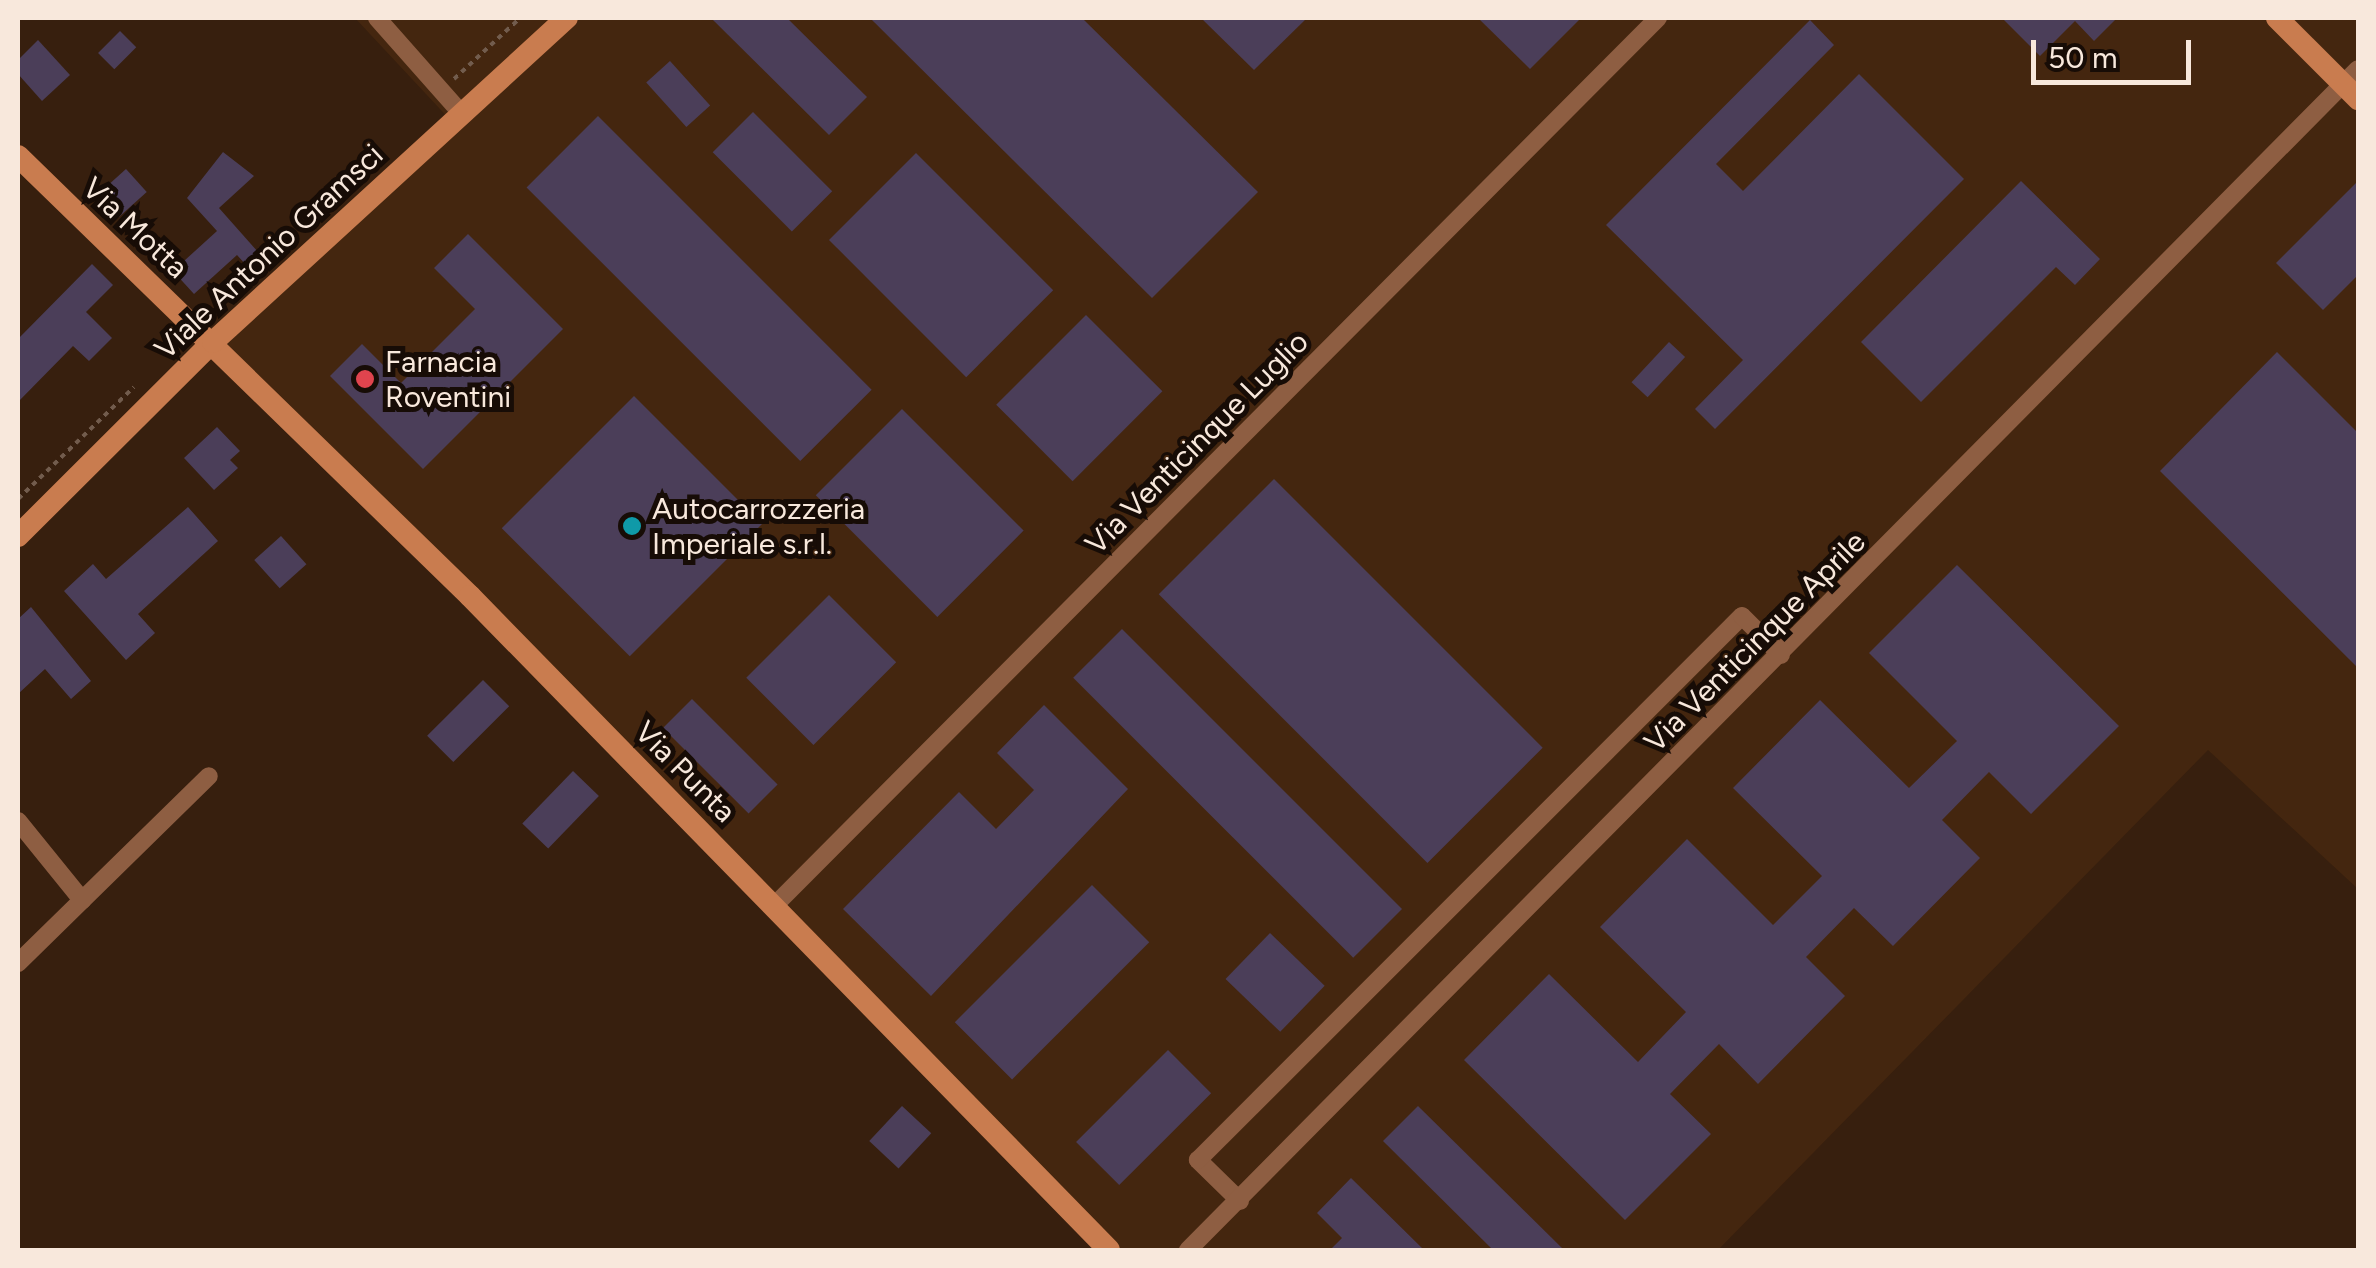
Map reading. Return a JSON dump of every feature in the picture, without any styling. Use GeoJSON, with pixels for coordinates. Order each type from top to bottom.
{"type":"FeatureCollection","features":[{"type":"Feature","properties":{"kind":"street"},"geometry":{"type":"LineString","coordinates":[[377,18],[462,114]]}},
{"type":"Feature","properties":{"kind":"street","name":"Viale Antonio Gramsci"},"geometry":{"type":"LineString","coordinates":[[18,536],[213,342],[568,18]]}},
{"type":"Feature","properties":{"kind":"street","name":"Via Venticinque Luglio"},"geometry":{"type":"LineString","coordinates":[[774,906],[1658,18]]}},
{"type":"Feature","properties":{"kind":"street"},"geometry":{"type":"LineString","coordinates":[[2277,18],[2350,75],[2358,99]]}},
{"type":"Feature","properties":{"kind":"street","name":"Via Venticinque Aprile"},"geometry":{"type":"LineString","coordinates":[[1188,1250],[1782,655],[2350,75]]}},
{"type":"Feature","properties":{"kind":"street","name":"Via Motta"},"geometry":{"type":"LineString","coordinates":[[18,156],[213,342]]}},
{"type":"Feature","properties":{"kind":"street","name":"Via Punta"},"geometry":{"type":"LineString","coordinates":[[213,342],[774,906],[1109,1250]]}},
{"type":"Feature","properties":{"kind":"street"},"geometry":{"type":"LineString","coordinates":[[1240,1201],[1198,1160],[1742,616],[1782,655]]}},
{"type":"Feature","properties":{"kind":"street"},"geometry":{"type":"LineString","coordinates":[[18,963],[209,776]]}},
{"type":"Feature","properties":{"kind":"street"},"geometry":{"type":"LineString","coordinates":[[18,821],[82,900]]}},
{"type":"Feature","properties":{"kind":"shaded area"},"geometry":{"type":"Polygon","coordinates":[[[355,18],[2358,18],[2358,889],[2208,750],[1718,1250],[1109,1250],[226,345],[453,123],[355,18]]]}},
{"type":"Feature","properties":{"kind":"building"},"geometry":{"type":"Polygon","coordinates":[[[711,18],[787,18],[867,97],[829,135],[711,18]]]}},
{"type":"Feature","properties":{"kind":"building"},"geometry":{"type":"Polygon","coordinates":[[[870,18],[1082,18],[1258,192],[1152,298],[870,18]]]}},
{"type":"Feature","properties":{"kind":"building"},"geometry":{"type":"Polygon","coordinates":[[[1201,18],[1307,18],[1254,70],[1201,18]]]}},
{"type":"Feature","properties":{"kind":"building"},"geometry":{"type":"Polygon","coordinates":[[[1478,18],[1581,18],[1530,69],[1478,18]]]}},
{"type":"Feature","properties":{"kind":"building"},"geometry":{"type":"Polygon","coordinates":[[[2002,18],[2117,18],[2094,41],[2075,21],[2040,56],[2002,18]]]}},
{"type":"Feature","properties":{"kind":"building"},"geometry":{"type":"Polygon","coordinates":[[[1810,20],[1834,45],[1716,164],[1743,191],[1859,74],[1964,179],[1715,429],[1695,409],[1743,360],[1606,225],[1810,20]]]}},
{"type":"Feature","properties":{"kind":"building"},"geometry":{"type":"Polygon","coordinates":[[[120,31],[136,47],[114,69],[98,53],[120,31]]]}},
{"type":"Feature","properties":{"kind":"building"},"geometry":{"type":"Polygon","coordinates":[[[38,40],[70,75],[42,101],[18,74],[18,60],[38,40]]]}},
{"type":"Feature","properties":{"kind":"building"},"geometry":{"type":"Polygon","coordinates":[[[670,61],[710,106],[686,127],[646,82],[670,61]]]}},
{"type":"Feature","properties":{"kind":"building"},"geometry":{"type":"Polygon","coordinates":[[[753,112],[832,191],[792,232],[713,152],[753,112]]]}},
{"type":"Feature","properties":{"kind":"building"},"geometry":{"type":"Polygon","coordinates":[[[598,116],[872,390],[800,461],[527,187],[598,116]]]}},
{"type":"Feature","properties":{"kind":"building"},"geometry":{"type":"Polygon","coordinates":[[[223,152],[254,176],[219,208],[259,253],[246,265],[237,255],[194,294],[173,271],[217,231],[187,198],[223,152]]]}},
{"type":"Feature","properties":{"kind":"building"},"geometry":{"type":"Polygon","coordinates":[[[916,153],[1053,290],[966,377],[829,240],[916,153]]]}},
{"type":"Feature","properties":{"kind":"building"},"geometry":{"type":"Polygon","coordinates":[[[126,169],[147,192],[119,217],[99,194],[126,169]]]}},
{"type":"Feature","properties":{"kind":"building"},"geometry":{"type":"Polygon","coordinates":[[[2021,181],[2100,259],[2075,285],[2056,267],[1921,402],[1861,342],[2021,181]]]}},
{"type":"Feature","properties":{"kind":"building"},"geometry":{"type":"Polygon","coordinates":[[[2358,181],[2358,275],[2323,310],[2276,263],[2358,181]]]}},
{"type":"Feature","properties":{"kind":"building"},"geometry":{"type":"Polygon","coordinates":[[[468,234],[563,329],[423,469],[330,376],[362,344],[401,383],[475,309],[434,268],[468,234]]]}},
{"type":"Feature","properties":{"kind":"building"},"geometry":{"type":"Polygon","coordinates":[[[92,264],[113,285],[86,312],[112,338],[89,361],[73,346],[18,402],[18,339],[92,264]]]}},
{"type":"Feature","properties":{"kind":"building"},"geometry":{"type":"Polygon","coordinates":[[[1086,315],[1162,391],[1073,481],[996,405],[1086,315]]]}},
{"type":"Feature","properties":{"kind":"building"},"geometry":{"type":"Polygon","coordinates":[[[1669,342],[1685,357],[1648,397],[1631,382],[1669,342]]]}},
{"type":"Feature","properties":{"kind":"building"},"geometry":{"type":"Polygon","coordinates":[[[2277,352],[2358,433],[2358,668],[2160,471],[2277,352]]]}},
{"type":"Feature","properties":{"kind":"building","name":"Autocarrozzeria Imperiale s.r.l."},"geometry":{"type":"Polygon","coordinates":[[[634,396],[762,524],[630,656],[502,528],[634,396]]]}},
{"type":"Feature","properties":{"kind":"building"},"geometry":{"type":"Polygon","coordinates":[[[902,409],[1024,531],[937,617],[816,495],[902,409]]]}},
{"type":"Feature","properties":{"kind":"building"},"geometry":{"type":"Polygon","coordinates":[[[217,427],[240,451],[230,460],[238,468],[214,490],[184,458],[217,427]]]}},
{"type":"Feature","properties":{"kind":"building"},"geometry":{"type":"Polygon","coordinates":[[[1274,479],[1543,748],[1427,863],[1159,594],[1274,479]]]}},
{"type":"Feature","properties":{"kind":"building"},"geometry":{"type":"Polygon","coordinates":[[[188,507],[218,541],[138,614],[155,633],[126,660],[64,591],[93,564],[106,579],[188,507]]]}},
{"type":"Feature","properties":{"kind":"building"},"geometry":{"type":"Polygon","coordinates":[[[281,536],[306,564],[280,588],[254,560],[281,536]]]}},
{"type":"Feature","properties":{"kind":"building"},"geometry":{"type":"Polygon","coordinates":[[[1957,565],[2119,726],[2031,814],[1989,772],[1942,820],[1980,858],[1893,946],[1854,908],[1806,957],[1845,996],[1758,1084],[1719,1044],[1670,1094],[1711,1134],[1625,1220],[1464,1060],[1549,974],[1638,1062],[1686,1012],[1600,927],[1687,839],[1773,925],[1822,876],[1733,788],[1820,700],[1909,788],[1957,741],[1869,653],[1957,565]]]}},
{"type":"Feature","properties":{"kind":"building"},"geometry":{"type":"Polygon","coordinates":[[[829,595],[896,662],[813,745],[746,678],[829,595]]]}},
{"type":"Feature","properties":{"kind":"building"},"geometry":{"type":"Polygon","coordinates":[[[31,607],[91,681],[71,699],[45,669],[18,694],[18,619],[31,607]]]}},
{"type":"Feature","properties":{"kind":"building"},"geometry":{"type":"Polygon","coordinates":[[[1122,629],[1402,909],[1353,958],[1073,678],[1122,629]]]}},
{"type":"Feature","properties":{"kind":"building"},"geometry":{"type":"Polygon","coordinates":[[[483,680],[509,706],[453,762],[427,736],[483,680]]]}},
{"type":"Feature","properties":{"kind":"building"},"geometry":{"type":"Polygon","coordinates":[[[692,699],[778,785],[749,814],[663,728],[692,699]]]}},
{"type":"Feature","properties":{"kind":"building"},"geometry":{"type":"Polygon","coordinates":[[[1044,705],[1128,789],[931,996],[843,909],[959,792],[996,829],[1034,790],[997,753],[1044,705]]]}},
{"type":"Feature","properties":{"kind":"building"},"geometry":{"type":"Polygon","coordinates":[[[573,771],[599,796],[548,849],[522,824],[573,771]]]}},
{"type":"Feature","properties":{"kind":"building"},"geometry":{"type":"Polygon","coordinates":[[[1092,885],[1149,942],[1012,1079],[955,1022],[1092,885]]]}},
{"type":"Feature","properties":{"kind":"building"},"geometry":{"type":"Polygon","coordinates":[[[1270,933],[1325,986],[1280,1032],[1226,979],[1270,933]]]}},
{"type":"Feature","properties":{"kind":"building"},"geometry":{"type":"Polygon","coordinates":[[[1168,1050],[1211,1093],[1119,1185],[1076,1142],[1168,1050]]]}},
{"type":"Feature","properties":{"kind":"building"},"geometry":{"type":"Polygon","coordinates":[[[902,1106],[931,1133],[899,1168],[869,1141],[902,1106]]]}},
{"type":"Feature","properties":{"kind":"building"},"geometry":{"type":"Polygon","coordinates":[[[1418,1106],[1564,1250],[1493,1250],[1383,1141],[1418,1106]]]}},
{"type":"Feature","properties":{"kind":"building"},"geometry":{"type":"Polygon","coordinates":[[[1351,1178],[1424,1250],[1330,1250],[1342,1238],[1317,1213],[1351,1178]]]}},
{"type":"Feature","properties":{"kind":"place","name":"Farnacia Roventini"},"geometry":{"type":"Point","coordinates":[365,379]}},
{"type":"Feature","properties":{"kind":"place","name":"Autocarrozzeria Imperiale s.r.l."},"geometry":{"type":"Point","coordinates":[632,526]}}]}
